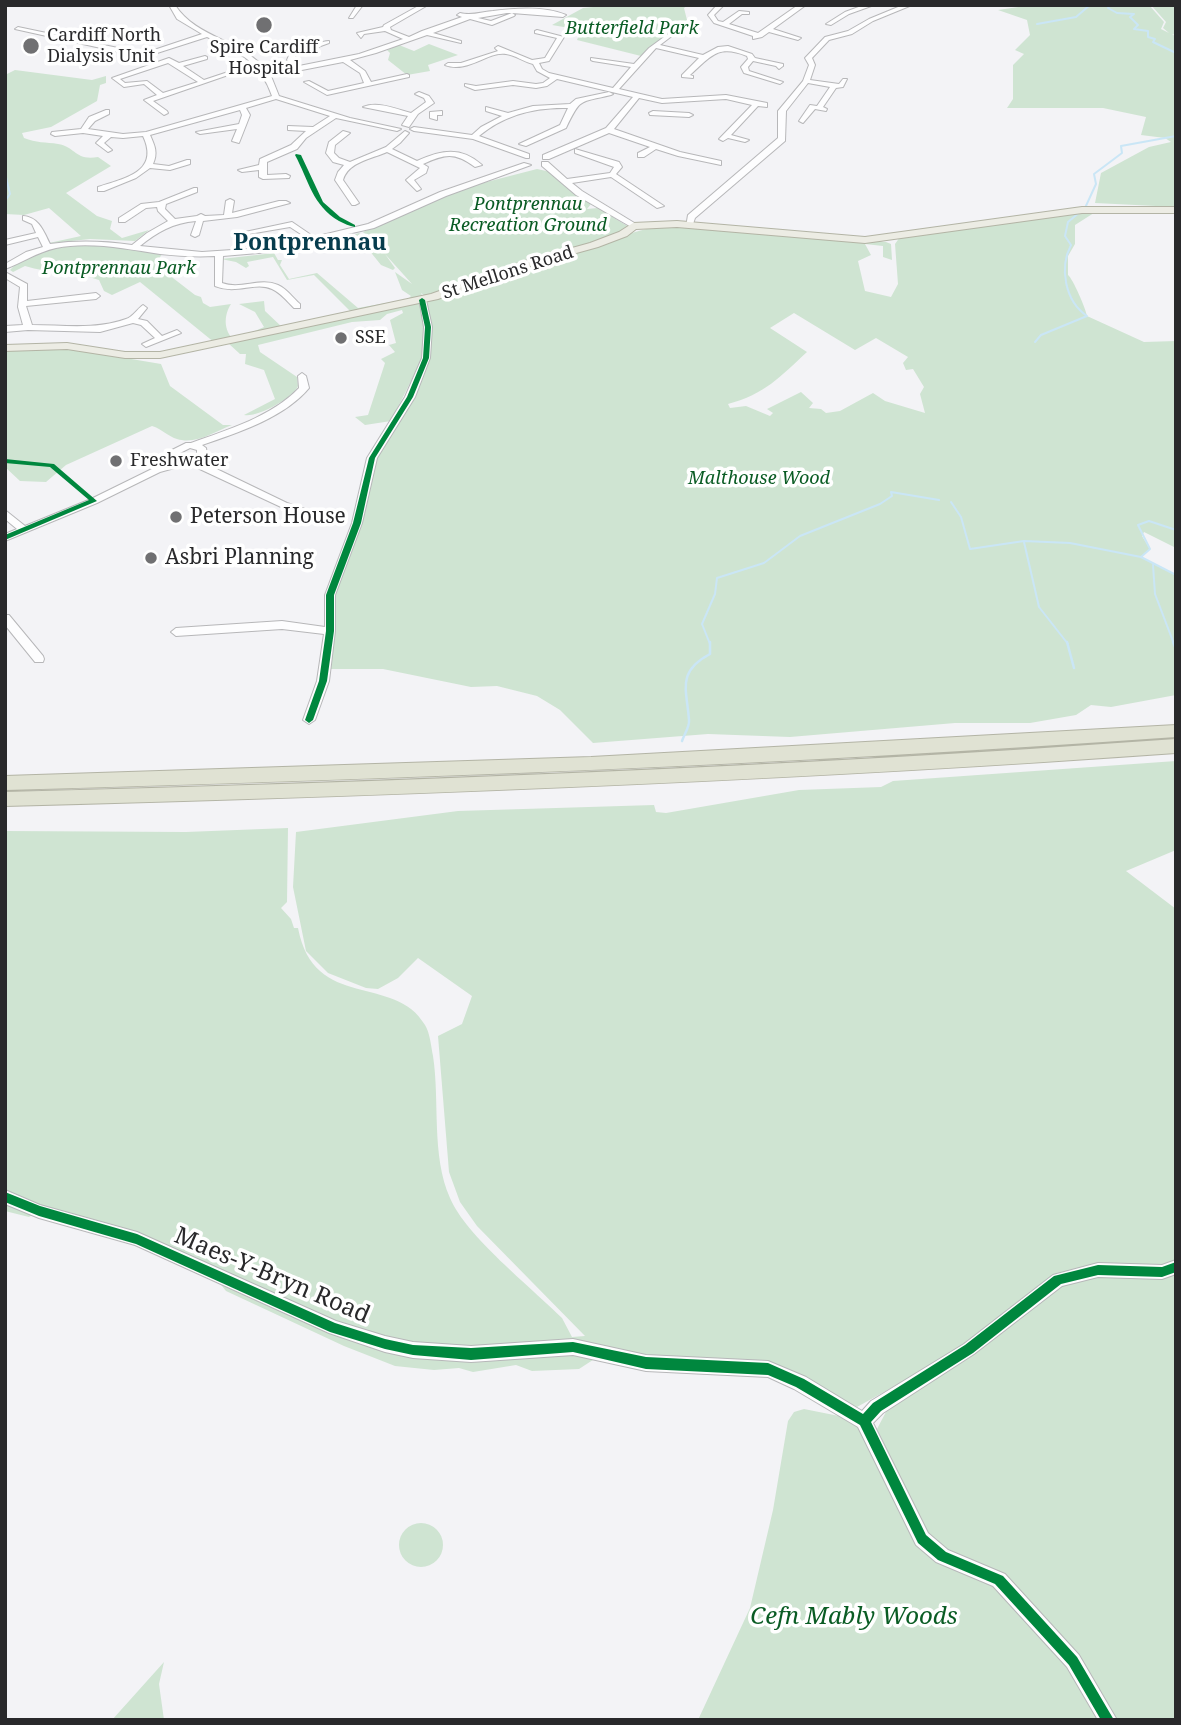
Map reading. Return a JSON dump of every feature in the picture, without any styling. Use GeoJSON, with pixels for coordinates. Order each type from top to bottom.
{"type":"FeatureCollection","features":[{"type":"Feature","properties":{"kind":"highway"},"geometry":{"type":"LineString","coordinates":[[5,799],[686,762],[1176,731]]}},
{"type":"Feature","properties":{"kind":"highway"},"geometry":{"type":"LineString","coordinates":[[5,783],[324,783],[891,767],[1176,746]]}},
{"type":"Feature","properties":{"kind":"highway"},"geometry":{"type":"LineString","coordinates":[[5,774],[166,770],[324,783]]}},
{"type":"Feature","properties":{"kind":"highway"},"geometry":{"type":"LineString","coordinates":[[5,808],[153,804],[324,783]]}},
{"type":"Feature","properties":{"kind":"main road","name":"St Mellons Road"},"geometry":{"type":"LineString","coordinates":[[5,348],[67,346],[125,355],[160,355],[422,300],[529,262],[584,248],[623,234],[634,226],[689,225],[865,240],[1082,210],[1176,210]]}},
{"type":"Feature","properties":{"kind":"street"},"geometry":{"type":"LineString","coordinates":[[351,17],[360,5]]}},
{"type":"Feature","properties":{"kind":"street"},"geometry":{"type":"LineString","coordinates":[[386,29],[389,23],[425,5]]}},
{"type":"Feature","properties":{"kind":"street"},"geometry":{"type":"LineString","coordinates":[[753,40],[803,5]]}},
{"type":"Feature","properties":{"kind":"street"},"geometry":{"type":"LineString","coordinates":[[828,24],[857,7],[871,5]]}},
{"type":"Feature","properties":{"kind":"street"},"geometry":{"type":"LineString","coordinates":[[689,225],[691,217],[782,139],[782,111],[806,81],[813,65],[808,56],[827,38],[850,33],[871,20],[909,5]]}},
{"type":"Feature","properties":{"kind":"street"},"geometry":{"type":"LineString","coordinates":[[269,75],[343,59],[408,39],[459,15],[490,8],[519,6],[563,15]]}},
{"type":"Feature","properties":{"kind":"street"},"geometry":{"type":"LineString","coordinates":[[723,6],[711,15],[716,22],[761,36]]}},
{"type":"Feature","properties":{"kind":"street"},"geometry":{"type":"LineString","coordinates":[[175,7],[189,24],[249,56],[269,75],[276,97]]}},
{"type":"Feature","properties":{"kind":"street"},"geometry":{"type":"LineString","coordinates":[[534,20],[548,11]]}},
{"type":"Feature","properties":{"kind":"street"},"geometry":{"type":"LineString","coordinates":[[723,25],[741,12],[747,13]]}},
{"type":"Feature","properties":{"kind":"street"},"geometry":{"type":"LineString","coordinates":[[459,15],[492,23],[512,15]]}},
{"type":"Feature","properties":{"kind":"street"},"geometry":{"type":"LineString","coordinates":[[18,29],[142,54],[210,34]]}},
{"type":"Feature","properties":{"kind":"street"},"geometry":{"type":"LineString","coordinates":[[359,33],[386,29],[408,39]]}},
{"type":"Feature","properties":{"kind":"street"},"geometry":{"type":"LineString","coordinates":[[609,95],[655,46],[678,30]]}},
{"type":"Feature","properties":{"kind":"street"},"geometry":{"type":"LineString","coordinates":[[770,30],[793,37]]}},
{"type":"Feature","properties":{"kind":"street"},"geometry":{"type":"LineString","coordinates":[[424,32],[459,43]]}},
{"type":"Feature","properties":{"kind":"street"},"geometry":{"type":"LineString","coordinates":[[453,69],[501,49],[536,63],[550,59],[565,38],[537,32]]}},
{"type":"Feature","properties":{"kind":"street"},"geometry":{"type":"LineString","coordinates":[[297,68],[290,58],[295,52],[323,42],[332,52]]}},
{"type":"Feature","properties":{"kind":"street"},"geometry":{"type":"LineString","coordinates":[[655,46],[703,57]]}},
{"type":"Feature","properties":{"kind":"street"},"geometry":{"type":"LineString","coordinates":[[270,51],[280,48],[295,52]]}},
{"type":"Feature","properties":{"kind":"street"},"geometry":{"type":"LineString","coordinates":[[691,77],[684,76],[714,49],[747,53],[752,59],[781,65],[779,67]]}},
{"type":"Feature","properties":{"kind":"street"},"geometry":{"type":"LineString","coordinates":[[142,54],[143,59],[151,65]]}},
{"type":"Feature","properties":{"kind":"street"},"geometry":{"type":"LineString","coordinates":[[180,65],[205,58]]}},
{"type":"Feature","properties":{"kind":"street"},"geometry":{"type":"LineString","coordinates":[[599,58],[635,66]]}},
{"type":"Feature","properties":{"kind":"street"},"geometry":{"type":"LineString","coordinates":[[343,59],[363,72],[368,84]]}},
{"type":"Feature","properties":{"kind":"street"},"geometry":{"type":"LineString","coordinates":[[752,59],[744,67],[746,72],[776,80]]}},
{"type":"Feature","properties":{"kind":"street"},"geometry":{"type":"LineString","coordinates":[[162,95],[145,82],[124,85],[115,78],[169,60],[203,82]]}},
{"type":"Feature","properties":{"kind":"street"},"geometry":{"type":"LineString","coordinates":[[536,63],[541,72],[609,95]]}},
{"type":"Feature","properties":{"kind":"street"},"geometry":{"type":"LineString","coordinates":[[164,113],[148,101],[231,73]]}},
{"type":"Feature","properties":{"kind":"street"},"geometry":{"type":"LineString","coordinates":[[307,82],[327,93],[407,76]]}},
{"type":"Feature","properties":{"kind":"street"},"geometry":{"type":"LineString","coordinates":[[471,88],[505,83],[541,86],[556,77]]}},
{"type":"Feature","properties":{"kind":"street"},"geometry":{"type":"LineString","coordinates":[[806,81],[841,86],[845,79]]}},
{"type":"Feature","properties":{"kind":"street"},"geometry":{"type":"LineString","coordinates":[[803,121],[813,107],[822,109],[834,86]]}},
{"type":"Feature","properties":{"kind":"street"},"geometry":{"type":"LineString","coordinates":[[355,203],[339,177],[349,164],[390,150],[412,115],[430,103],[424,94]]}},
{"type":"Feature","properties":{"kind":"street"},"geometry":{"type":"LineString","coordinates":[[474,137],[489,125],[536,106],[572,106],[579,101],[609,95],[668,101],[726,97],[760,104],[725,137],[745,140]]}},
{"type":"Feature","properties":{"kind":"street"},"geometry":{"type":"LineString","coordinates":[[5,267],[48,248],[88,242],[219,254],[285,248],[372,226],[435,197],[527,161],[546,161],[609,130],[638,96]]}},
{"type":"Feature","properties":{"kind":"street"},"geometry":{"type":"LineString","coordinates":[[55,134],[83,131],[146,134],[276,97],[335,116],[405,129],[474,137],[527,161]]}},
{"type":"Feature","properties":{"kind":"street"},"geometry":{"type":"LineString","coordinates":[[660,113],[687,118],[694,108],[691,99]]}},
{"type":"Feature","properties":{"kind":"street"},"geometry":{"type":"LineString","coordinates":[[372,106],[412,115]]}},
{"type":"Feature","properties":{"kind":"street"},"geometry":{"type":"LineString","coordinates":[[528,143],[567,127],[572,106]]}},
{"type":"Feature","properties":{"kind":"street"},"geometry":{"type":"LineString","coordinates":[[236,141],[246,115],[242,107]]}},
{"type":"Feature","properties":{"kind":"street"},"geometry":{"type":"LineString","coordinates":[[420,109],[435,115]]}},
{"type":"Feature","properties":{"kind":"street"},"geometry":{"type":"LineString","coordinates":[[495,109],[510,116]]}},
{"type":"Feature","properties":{"kind":"street"},"geometry":{"type":"LineString","coordinates":[[83,131],[94,117],[106,112]]}},
{"type":"Feature","properties":{"kind":"street"},"geometry":{"type":"LineString","coordinates":[[286,176],[263,177],[262,167],[265,160],[294,147],[335,116]]}},
{"type":"Feature","properties":{"kind":"street"},"geometry":{"type":"LineString","coordinates":[[200,132],[240,127]]}},
{"type":"Feature","properties":{"kind":"street"},"geometry":{"type":"LineString","coordinates":[[291,128],[315,129]]}},
{"type":"Feature","properties":{"kind":"street"},"geometry":{"type":"LineString","coordinates":[[609,130],[704,163],[718,163]]}},
{"type":"Feature","properties":{"kind":"street"},"geometry":{"type":"LineString","coordinates":[[346,133],[332,145],[330,153],[337,160],[349,164]]}},
{"type":"Feature","properties":{"kind":"street"},"geometry":{"type":"LineString","coordinates":[[108,150],[100,143],[109,134]]}},
{"type":"Feature","properties":{"kind":"street"},"geometry":{"type":"LineString","coordinates":[[146,134],[155,155],[150,166]]}},
{"type":"Feature","properties":{"kind":"street"},"geometry":{"type":"LineString","coordinates":[[641,155],[656,146]]}},
{"type":"Feature","properties":{"kind":"street"},"geometry":{"type":"LineString","coordinates":[[390,150],[420,162],[454,152],[468,156],[478,165]]}},
{"type":"Feature","properties":{"kind":"street"},"geometry":{"type":"LineString","coordinates":[[581,154],[616,164],[618,167],[612,175]]}},
{"type":"Feature","properties":{"kind":"street"},"geometry":{"type":"LineString","coordinates":[[546,161],[581,194],[634,226]]}},
{"type":"Feature","properties":{"kind":"street"},"geometry":{"type":"LineString","coordinates":[[102,190],[150,166],[173,167],[187,162]]}},
{"type":"Feature","properties":{"kind":"street"},"geometry":{"type":"LineString","coordinates":[[416,190],[410,180],[424,169],[420,162]]}},
{"type":"Feature","properties":{"kind":"street"},"geometry":{"type":"LineString","coordinates":[[242,170],[262,167]]}},
{"type":"Feature","properties":{"kind":"street"},"geometry":{"type":"LineString","coordinates":[[568,181],[612,175],[660,206]]}},
{"type":"Feature","properties":{"kind":"street"},"geometry":{"type":"LineString","coordinates":[[122,220],[144,206],[161,204],[168,198],[194,190]]}},
{"type":"Feature","properties":{"kind":"street"},"geometry":{"type":"LineString","coordinates":[[228,216],[230,201]]}},
{"type":"Feature","properties":{"kind":"street"},"geometry":{"type":"LineString","coordinates":[[134,247],[155,230],[173,221],[201,216],[228,216],[286,203]]}},
{"type":"Feature","properties":{"kind":"street"},"geometry":{"type":"LineString","coordinates":[[161,204],[163,213],[173,221]]}},
{"type":"Feature","properties":{"kind":"street"},"geometry":{"type":"LineString","coordinates":[[195,235],[201,216]]}},
{"type":"Feature","properties":{"kind":"street"},"geometry":{"type":"LineString","coordinates":[[26,218],[35,223],[48,248]]}},
{"type":"Feature","properties":{"kind":"street"},"geometry":{"type":"LineString","coordinates":[[249,232],[287,223],[296,225],[308,241]]}},
{"type":"Feature","properties":{"kind":"street"},"geometry":{"type":"LineString","coordinates":[[5,243],[40,233]]}},
{"type":"Feature","properties":{"kind":"street"},"geometry":{"type":"LineString","coordinates":[[219,254],[218,284],[233,289],[261,284],[274,286],[296,306]]}},
{"type":"Feature","properties":{"kind":"street"},"geometry":{"type":"LineString","coordinates":[[5,274],[24,286],[22,304],[28,327]]}},
{"type":"Feature","properties":{"kind":"street"},"geometry":{"type":"LineString","coordinates":[[22,304],[96,296]]}},
{"type":"Feature","properties":{"kind":"street"},"geometry":{"type":"LineString","coordinates":[[309,720],[323,681],[330,631],[330,595],[357,523],[372,458],[410,397],[426,358],[428,327],[422,300]]}},
{"type":"Feature","properties":{"kind":"street"},"geometry":{"type":"LineString","coordinates":[[134,320],[143,308]]}},
{"type":"Feature","properties":{"kind":"street"},"geometry":{"type":"LineString","coordinates":[[5,329],[100,329],[134,320],[144,323],[161,339]]}},
{"type":"Feature","properties":{"kind":"street"},"geometry":{"type":"LineString","coordinates":[[146,344],[177,333]]}},
{"type":"Feature","properties":{"kind":"street"},"geometry":{"type":"LineString","coordinates":[[5,538],[94,501],[195,454],[219,437],[300,394],[305,385],[302,376]]}},
{"type":"Feature","properties":{"kind":"street"},"geometry":{"type":"LineString","coordinates":[[176,448],[177,460],[195,454]]}},
{"type":"Feature","properties":{"kind":"street"},"geometry":{"type":"LineString","coordinates":[[176,448],[195,454],[208,467],[284,505],[302,511]]}},
{"type":"Feature","properties":{"kind":"street"},"geometry":{"type":"LineString","coordinates":[[157,470],[176,448]]}},
{"type":"Feature","properties":{"kind":"street"},"geometry":{"type":"LineString","coordinates":[[278,516],[286,508],[284,505]]}},
{"type":"Feature","properties":{"kind":"street"},"geometry":{"type":"LineString","coordinates":[[5,513],[24,530]]}},
{"type":"Feature","properties":{"kind":"street"},"geometry":{"type":"LineString","coordinates":[[5,618],[40,659]]}},
{"type":"Feature","properties":{"kind":"street"},"geometry":{"type":"LineString","coordinates":[[176,632],[282,625],[330,631]]}},
{"type":"Feature","properties":{"kind":"street","name":"Maes-Y-Bryn Road"},"geometry":{"type":"LineString","coordinates":[[5,1197],[39,1211],[137,1238],[334,1328],[385,1345],[471,1354],[573,1347],[646,1363],[768,1369],[800,1383],[864,1420]]}},
{"type":"Feature","properties":{"kind":"street"},"geometry":{"type":"LineString","coordinates":[[1108,1720],[1073,1661],[999,1580],[942,1556],[922,1539],[864,1420],[877,1407],[969,1349],[1058,1280],[1098,1270],[1162,1272],[1176,1267]]}},
{"type":"Feature","properties":{"kind":"green space","name":"Butterfield Park"},"geometry":{"type":"Polygon","coordinates":[[[613,5],[688,5],[684,8],[687,20],[683,26],[675,28],[641,56],[577,40],[581,30],[552,25],[583,8],[613,5]]]}},
{"type":"Feature","properties":{"kind":"green space"},"geometry":{"type":"Polygon","coordinates":[[[1032,5],[1149,5],[1164,22],[1161,29],[1169,33],[1163,28],[1166,22],[1151,5],[1176,5],[1176,35],[1172,34],[1176,37],[1176,207],[1095,203],[1101,173],[1149,147],[1171,142],[1165,138],[1141,135],[1146,117],[1103,108],[1007,108],[1013,99],[1013,65],[1024,54],[1015,50],[1030,35],[1027,20],[998,10],[1032,5]]]}},
{"type":"Feature","properties":{"kind":"green space"},"geometry":{"type":"Polygon","coordinates":[[[429,44],[458,55],[428,65],[430,71],[407,75],[388,60],[390,53],[387,50],[399,45],[414,51],[429,44]]]}},
{"type":"Feature","properties":{"kind":"green space","name":"Pontprennau Park"},"geometry":{"type":"Polygon","coordinates":[[[15,70],[92,80],[106,76],[106,83],[100,85],[97,101],[51,127],[22,133],[24,138],[58,144],[85,157],[98,157],[111,166],[66,193],[97,216],[112,221],[110,229],[122,238],[149,230],[135,241],[90,239],[49,243],[81,236],[49,208],[24,215],[5,214],[5,75],[15,70]]]}},
{"type":"Feature","properties":{"kind":"green space"},"geometry":{"type":"Polygon","coordinates":[[[537,169],[551,172],[591,204],[587,209],[598,208],[629,227],[621,234],[425,296],[421,293],[423,298],[414,303],[424,303],[477,282],[568,256],[628,234],[666,226],[886,242],[891,244],[892,260],[883,257],[883,246],[865,244],[871,255],[858,261],[865,291],[891,297],[898,284],[895,244],[900,237],[980,224],[1097,211],[1075,225],[1075,244],[1068,256],[1068,275],[1087,316],[1144,342],[1176,341],[1176,548],[1144,532],[1142,536],[1150,549],[1141,557],[1176,575],[1176,695],[1111,707],[1091,705],[1076,715],[1030,723],[955,723],[790,737],[708,734],[593,743],[560,710],[537,696],[497,686],[471,687],[383,669],[327,669],[332,604],[374,461],[430,356],[425,323],[421,361],[391,421],[365,425],[355,417],[368,415],[385,363],[381,359],[395,352],[389,345],[396,343],[390,320],[403,313],[402,310],[387,314],[380,320],[352,322],[258,345],[260,352],[297,377],[298,386],[274,406],[244,415],[275,399],[264,370],[245,364],[246,354],[240,354],[228,343],[264,327],[255,312],[239,304],[264,301],[265,311],[283,328],[351,312],[314,275],[287,280],[273,257],[247,262],[249,266],[246,268],[236,262],[221,259],[274,253],[278,260],[282,260],[280,265],[289,279],[317,273],[358,308],[408,299],[411,296],[402,290],[395,272],[412,284],[385,254],[395,268],[393,270],[381,265],[360,239],[329,243],[322,250],[322,244],[359,233],[378,248],[363,232],[467,187],[537,169]],[[794,313],[770,328],[807,352],[762,390],[728,404],[730,408],[746,406],[770,416],[773,413],[767,409],[801,392],[813,403],[809,408],[821,409],[826,413],[840,411],[873,393],[885,401],[925,413],[920,394],[924,387],[913,369],[906,370],[903,363],[908,357],[876,338],[855,350],[794,313]]]}},
{"type":"Feature","properties":{"kind":"green space","name":"Pontprennau Park"},"geometry":{"type":"Polygon","coordinates":[[[104,245],[162,254],[157,262],[160,268],[201,297],[203,303],[210,307],[231,304],[226,322],[228,332],[234,340],[215,343],[140,282],[112,295],[104,291],[99,280],[90,277],[25,266],[13,272],[10,270],[29,256],[41,252],[66,247],[104,245]]]}},
{"type":"Feature","properties":{"kind":"green space"},"geometry":{"type":"Polygon","coordinates":[[[66,348],[161,364],[170,386],[223,425],[232,425],[191,440],[174,438],[152,426],[66,465],[46,482],[20,481],[5,467],[5,351],[66,348]]]}},
{"type":"Feature","properties":{"kind":"green space"},"geometry":{"type":"Polygon","coordinates":[[[1176,761],[1176,850],[1126,871],[1176,909],[1176,1260],[1163,1266],[1077,1269],[963,1348],[857,1407],[783,1369],[599,1356],[579,1369],[532,1371],[516,1365],[473,1372],[459,1368],[434,1370],[395,1366],[344,1346],[226,1291],[218,1281],[137,1239],[39,1211],[29,1217],[5,1211],[5,831],[186,832],[288,828],[287,902],[281,908],[291,919],[294,928],[298,928],[307,954],[320,971],[337,982],[395,1000],[412,1009],[425,1025],[435,1073],[440,1164],[450,1198],[458,1213],[484,1244],[562,1318],[572,1337],[585,1336],[477,1226],[460,1202],[449,1172],[438,1036],[462,1024],[472,996],[418,958],[398,978],[378,989],[366,988],[328,973],[306,951],[293,887],[296,832],[458,811],[654,805],[656,812],[666,813],[799,790],[881,787],[893,781],[1176,761]]]}},
{"type":"Feature","properties":{"kind":"green space"},"geometry":{"type":"Polygon","coordinates":[[[1176,1274],[1176,1720],[1116,1720],[1002,1574],[939,1545],[928,1536],[877,1429],[888,1408],[1055,1288],[1088,1276],[1176,1274]]]}},
{"type":"Feature","properties":{"kind":"green space","name":"Cefn Mably Woods"},"geometry":{"type":"Polygon","coordinates":[[[804,1409],[864,1421],[922,1539],[1019,1601],[1108,1720],[698,1720],[750,1608],[773,1510],[788,1421],[794,1412],[804,1409]]]}},
{"type":"Feature","properties":{"kind":"green space"},"geometry":{"type":"Polygon","coordinates":[[[421,1523],[436,1530],[443,1545],[436,1560],[421,1567],[406,1560],[399,1545],[406,1530],[421,1523]]]}},
{"type":"Feature","properties":{"kind":"green space"},"geometry":{"type":"Polygon","coordinates":[[[164,1662],[159,1684],[164,1720],[112,1720],[164,1662]]]}},
{"type":"Feature","properties":{"kind":"waterway"},"geometry":{"type":"LineString","coordinates":[[1037,24],[1076,17],[1090,5]]}},
{"type":"Feature","properties":{"kind":"waterway"},"geometry":{"type":"LineString","coordinates":[[1110,5],[1108,8],[1117,13],[1134,14],[1130,17],[1138,25],[1134,29],[1148,31],[1148,37],[1155,39],[1153,42],[1176,53]]}},
{"type":"Feature","properties":{"kind":"waterway"},"geometry":{"type":"LineString","coordinates":[[1085,208],[1096,184],[1094,174],[1122,153],[1121,146],[1176,136]]}},
{"type":"Feature","properties":{"kind":"waterway"},"geometry":{"type":"LineString","coordinates":[[5,173],[10,194],[5,201]]}},
{"type":"Feature","properties":{"kind":"waterway"},"geometry":{"type":"LineString","coordinates":[[1035,342],[1041,335],[1087,316],[1069,293],[1065,274],[1071,245],[1065,236],[1068,222],[1080,212]]}},
{"type":"Feature","properties":{"kind":"waterway"},"geometry":{"type":"LineString","coordinates":[[710,644],[702,624],[715,594],[717,578],[764,563],[800,536],[880,504],[892,496],[891,492],[939,500]]}},
{"type":"Feature","properties":{"kind":"waterway"},"geometry":{"type":"LineString","coordinates":[[951,502],[961,517],[970,549],[1024,541],[1070,543],[1141,557]]}},
{"type":"Feature","properties":{"kind":"waterway"},"geometry":{"type":"LineString","coordinates":[[1141,557],[1150,549],[1138,525],[1149,521],[1176,530]]}},
{"type":"Feature","properties":{"kind":"waterway"},"geometry":{"type":"LineString","coordinates":[[1024,542],[1039,607],[1067,643]]}},
{"type":"Feature","properties":{"kind":"waterway"},"geometry":{"type":"LineString","coordinates":[[1141,557],[1176,575]]}},
{"type":"Feature","properties":{"kind":"waterway"},"geometry":{"type":"LineString","coordinates":[[1153,565],[1155,594],[1174,644]]}},
{"type":"Feature","properties":{"kind":"waterway"},"geometry":{"type":"LineString","coordinates":[[1173,642],[1176,649]]}},
{"type":"Feature","properties":{"kind":"waterway"},"geometry":{"type":"LineString","coordinates":[[1067,643],[1074,668]]}},
{"type":"Feature","properties":{"kind":"waterway"},"geometry":{"type":"LineString","coordinates":[[682,741],[689,722],[686,691],[688,675],[699,661],[710,654],[710,644]]}},
{"type":"Feature","properties":{"kind":"cycle path"},"geometry":{"type":"LineString","coordinates":[[298,155],[321,203],[328,211],[353,226]]}},
{"type":"Feature","properties":{"kind":"cycle path"},"geometry":{"type":"LineString","coordinates":[[309,720],[323,681],[330,631],[330,595],[357,523],[372,458],[410,397],[426,358],[428,327],[422,300]]}},
{"type":"Feature","properties":{"kind":"cycle path"},"geometry":{"type":"LineString","coordinates":[[5,461],[52,465],[94,501],[5,538]]}},
{"type":"Feature","properties":{"kind":"cycle path"},"geometry":{"type":"LineString","coordinates":[[5,1197],[39,1211],[137,1239],[334,1328],[385,1344],[413,1350],[471,1354],[573,1347],[646,1363],[768,1369],[800,1383],[864,1421],[922,1539],[942,1556],[999,1580],[1073,1661],[1108,1720]]}},
{"type":"Feature","properties":{"kind":"cycle path"},"geometry":{"type":"LineString","coordinates":[[864,1421],[877,1407],[969,1349],[1058,1280],[1098,1270],[1162,1272],[1176,1267]]}},
{"type":"Feature","properties":{"kind":"place","name":"Spire Cardiff Hospital"},"geometry":{"type":"Point","coordinates":[264,25]}},
{"type":"Feature","properties":{"kind":"place","name":"Cardiff North Dialysis Unit"},"geometry":{"type":"Point","coordinates":[31,46]}},
{"type":"Feature","properties":{"kind":"place","name":"SSE"},"geometry":{"type":"Point","coordinates":[341,338]}},
{"type":"Feature","properties":{"kind":"place","name":"Freshwater"},"geometry":{"type":"Point","coordinates":[116,461]}},
{"type":"Feature","properties":{"kind":"place","name":"Peterson House"},"geometry":{"type":"Point","coordinates":[176,517]}},
{"type":"Feature","properties":{"kind":"place","name":"Asbri Planning"},"geometry":{"type":"Point","coordinates":[151,558]}},
{"type":"Feature","properties":{"kind":"district","name":"Pontprennau"},"geometry":{"type":"Point","coordinates":[310,243]}},
{"type":"Feature","properties":{"kind":"park label","name":"Pontprennau Recreation Ground"},"geometry":{"type":"Point","coordinates":[528,215]}},
{"type":"Feature","properties":{"kind":"park label","name":"Malthouse Wood"},"geometry":{"type":"Point","coordinates":[759,479]}}]}
